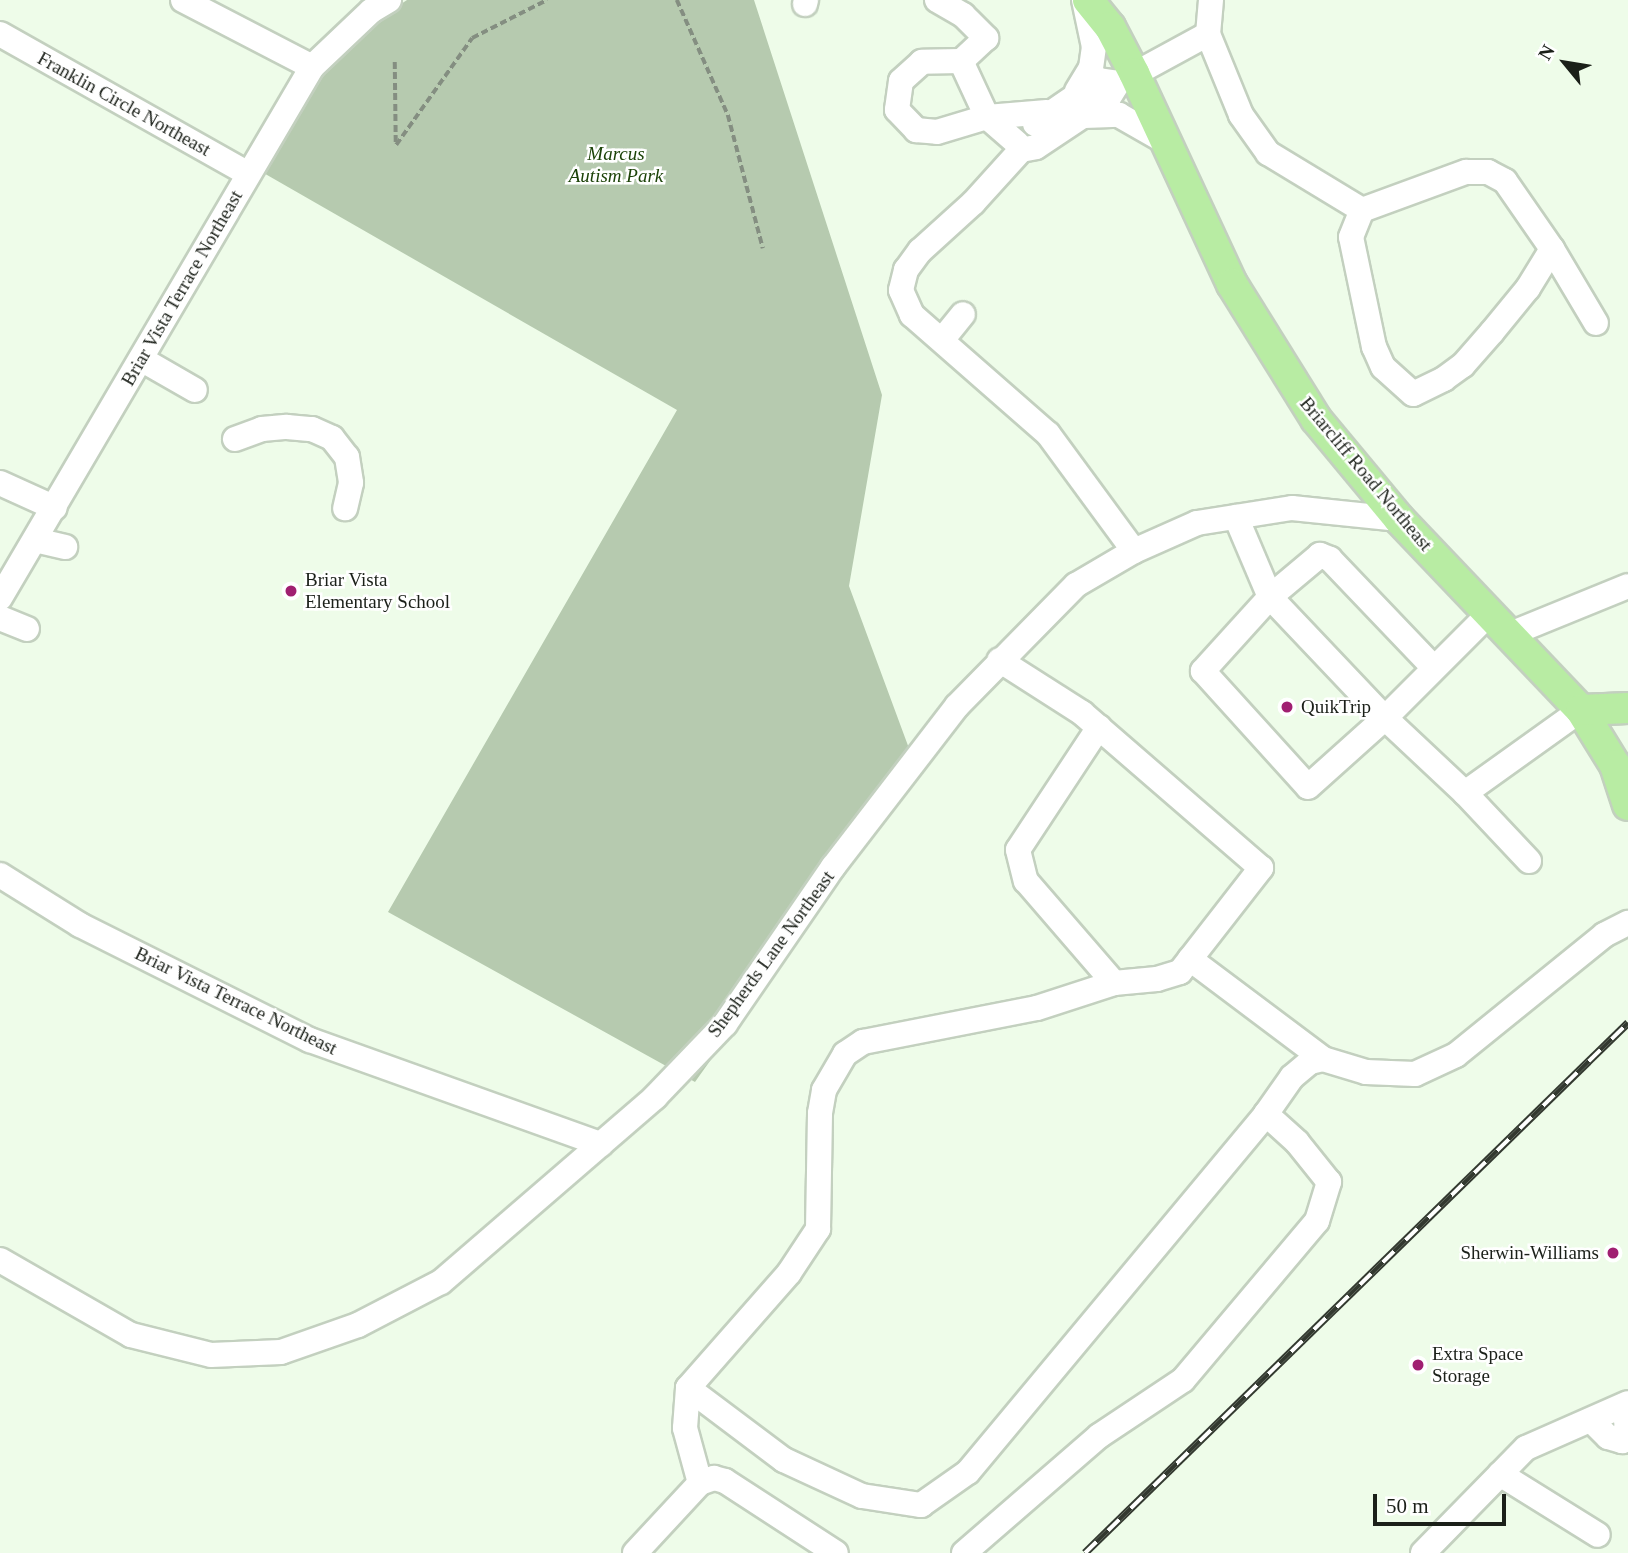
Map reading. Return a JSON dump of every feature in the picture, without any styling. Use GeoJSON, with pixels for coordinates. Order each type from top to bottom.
{"type":"FeatureCollection","features":[{"type":"Feature","properties":{"kind":"main road","name":"Briarcliff Road Northeast"},"geometry":{"type":"LineString","coordinates":[[1086,0],[1110,27],[1126,78],[1166,142],[1232,284],[1316,419],[1399,519],[1581,710],[1615,765],[1628,805]]}},
{"type":"Feature","properties":{"kind":"main road"},"geometry":{"type":"LineString","coordinates":[[1581,710],[1628,708]]}},
{"type":"Feature","properties":{"kind":"street","name":"Briar Vista Terrace Northeast"},"geometry":{"type":"LineString","coordinates":[[0,598],[312,67],[371,11],[389,0]]}},
{"type":"Feature","properties":{"kind":"street"},"geometry":{"type":"LineString","coordinates":[[937,0],[963,15],[986,38],[961,61],[922,62],[901,81],[897,110],[916,130],[937,132],[987,117],[1047,112],[1108,99],[1126,78],[1208,34]]}},
{"type":"Feature","properties":{"kind":"street"},"geometry":{"type":"LineString","coordinates":[[961,61],[987,117],[1019,146],[1036,146],[1075,106],[1091,68],[1093,33],[1086,0]]}},
{"type":"Feature","properties":{"kind":"street"},"geometry":{"type":"LineString","coordinates":[[1211,0],[1208,34],[1241,115],[1268,153],[1362,210]]}},
{"type":"Feature","properties":{"kind":"street"},"geometry":{"type":"LineString","coordinates":[[186,1],[312,67]]}},
{"type":"Feature","properties":{"kind":"street","name":"Franklin Circle Northeast"},"geometry":{"type":"LineString","coordinates":[[0,34],[248,174]]}},
{"type":"Feature","properties":{"kind":"street"},"geometry":{"type":"LineString","coordinates":[[1075,106],[1119,115],[1166,142]]}},
{"type":"Feature","properties":{"kind":"street"},"geometry":{"type":"LineString","coordinates":[[1047,112],[906,270],[901,290],[912,315],[1048,435],[1134,551]]}},
{"type":"Feature","properties":{"kind":"street"},"geometry":{"type":"LineString","coordinates":[[1552,249],[1528,288],[1463,365],[1413,394],[1383,367],[1374,347],[1351,237],[1362,210],[1466,172],[1488,172],[1505,181],[1552,249],[1596,323]]}},
{"type":"Feature","properties":{"kind":"street"},"geometry":{"type":"LineString","coordinates":[[942,340],[963,314]]}},
{"type":"Feature","properties":{"kind":"street"},"geometry":{"type":"LineString","coordinates":[[141,359],[195,390]]}},
{"type":"Feature","properties":{"kind":"street"},"geometry":{"type":"LineString","coordinates":[[235,439],[262,429],[287,427],[312,429],[332,438],[347,457],[351,483],[345,508]]}},
{"type":"Feature","properties":{"kind":"street"},"geometry":{"type":"LineString","coordinates":[[0,483],[55,508]]}},
{"type":"Feature","properties":{"kind":"street","name":"Shepherds Lane Northeast"},"geometry":{"type":"LineString","coordinates":[[0,1260],[131,1335],[212,1355],[281,1352],[358,1325],[440,1282],[659,1093],[725,1024],[833,867],[957,706],[999,660],[1076,585],[1134,551],[1197,523],[1292,508],[1399,519]]}},
{"type":"Feature","properties":{"kind":"street"},"geometry":{"type":"LineString","coordinates":[[1236,517],[1270,597],[1385,718],[1465,793],[1529,861]]}},
{"type":"Feature","properties":{"kind":"street"},"geometry":{"type":"LineString","coordinates":[[35,540],[65,547]]}},
{"type":"Feature","properties":{"kind":"street"},"geometry":{"type":"LineString","coordinates":[[1434,668],[1330,559],[1320,555],[1270,597],[1203,671],[1308,787],[1385,718],[1434,668],[1500,624],[1628,586]]}},
{"type":"Feature","properties":{"kind":"street"},"geometry":{"type":"LineString","coordinates":[[0,618],[27,629]]}},
{"type":"Feature","properties":{"kind":"street"},"geometry":{"type":"LineString","coordinates":[[700,1483],[685,1428],[688,1388],[789,1273],[818,1229],[822,1101],[833,1070],[845,1054],[863,1042],[1037,1008],[1114,983],[1180,972],[1261,868],[1098,727],[999,660]]}},
{"type":"Feature","properties":{"kind":"street"},"geometry":{"type":"LineString","coordinates":[[1465,793],[1581,710]]}},
{"type":"Feature","properties":{"kind":"street"},"geometry":{"type":"LineString","coordinates":[[1098,727],[1018,850],[1026,881],[1114,983]]}},
{"type":"Feature","properties":{"kind":"street","name":"Briar Vista Terrace Northeast"},"geometry":{"type":"LineString","coordinates":[[0,875],[80,925],[310,1040],[601,1144]]}},
{"type":"Feature","properties":{"kind":"street"},"geometry":{"type":"LineString","coordinates":[[1190,959],[1323,1059],[1366,1072],[1415,1074],[1456,1055],[1604,935],[1628,923]]}},
{"type":"Feature","properties":{"kind":"street"},"geometry":{"type":"LineString","coordinates":[[688,1388],[784,1460],[862,1496],[921,1505],[968,1472],[1266,1114],[1292,1077],[1310,1062],[1323,1059]]}},
{"type":"Feature","properties":{"kind":"street"},"geometry":{"type":"LineString","coordinates":[[964,1553],[1099,1436],[1183,1380],[1317,1221],[1329,1182],[1297,1142],[1266,1114]]}},
{"type":"Feature","properties":{"kind":"street"},"geometry":{"type":"LineString","coordinates":[[1423,1553],[1526,1448],[1626,1405]]}},
{"type":"Feature","properties":{"kind":"street"},"geometry":{"type":"LineString","coordinates":[[1500,1474],[1598,1535]]}},
{"type":"Feature","properties":{"kind":"street"},"geometry":{"type":"LineString","coordinates":[[635,1553],[700,1483],[714,1478],[725,1481],[836,1553]]}},
{"type":"Feature","properties":{"kind":"path"},"geometry":{"type":"LineString","coordinates":[[395,62],[396,145],[472,38],[547,0]]}},
{"type":"Feature","properties":{"kind":"path"},"geometry":{"type":"LineString","coordinates":[[677,0],[728,115],[763,248]]}},
{"type":"Feature","properties":{"kind":"green space","name":"Marcus Autism Park"},"geometry":{"type":"Polygon","coordinates":[[[407,0],[754,0],[882,395],[849,586],[917,770],[695,1082],[388,912],[677,410],[253,167],[353,36],[407,0]]]}},
{"type":"Feature","properties":{"kind":"railway"},"geometry":{"type":"LineString","coordinates":[[1085,1553],[1628,1023]]}},
{"type":"Feature","properties":{"kind":"place","name":"Briar Vista Elementary School"},"geometry":{"type":"Point","coordinates":[291,591]}},
{"type":"Feature","properties":{"kind":"place","name":"QuikTrip"},"geometry":{"type":"Point","coordinates":[1287,707]}},
{"type":"Feature","properties":{"kind":"place","name":"Sherwin-Williams"},"geometry":{"type":"Point","coordinates":[1613,1253]}},
{"type":"Feature","properties":{"kind":"place","name":"Extra Space Storage"},"geometry":{"type":"Point","coordinates":[1418,1365]}}]}
